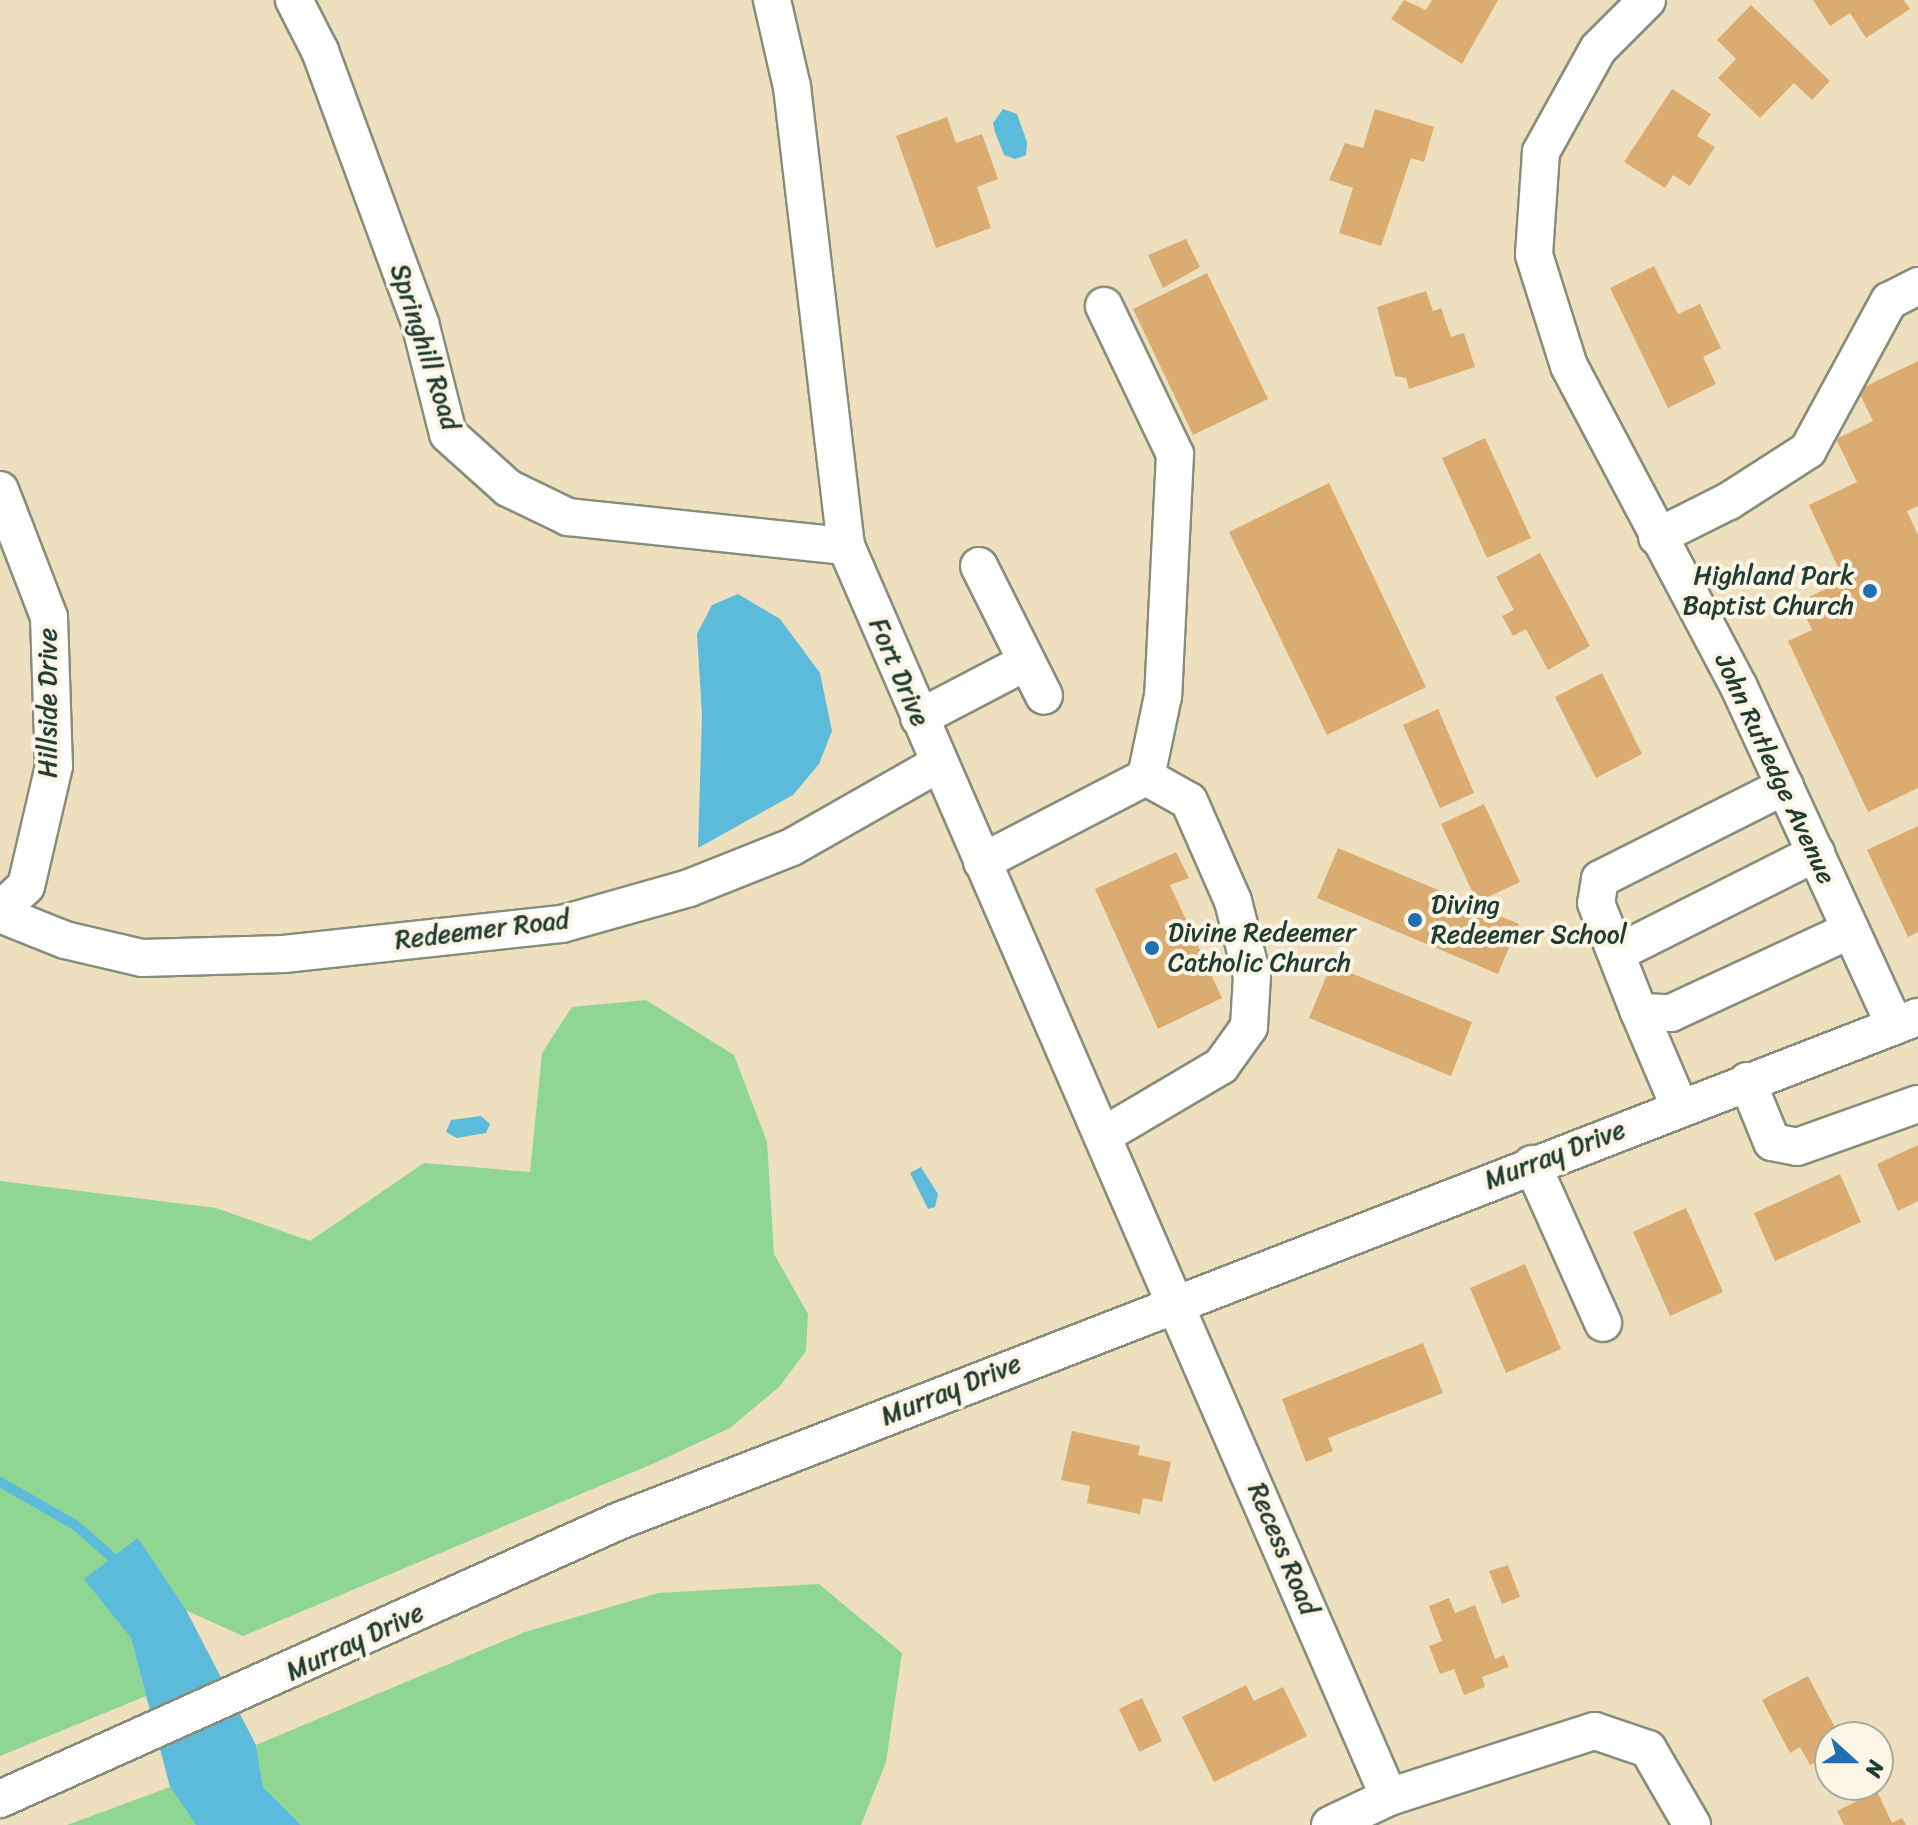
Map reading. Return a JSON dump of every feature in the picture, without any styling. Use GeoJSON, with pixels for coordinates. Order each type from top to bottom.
{"type":"FeatureCollection","features":[{"type":"Feature","properties":{"kind":"street","name":"Springhill Road"},"geometry":{"type":"LineString","coordinates":[[294,0],[320,51],[420,323],[448,434],[508,488],[568,517],[682,533],[846,546]]}},
{"type":"Feature","properties":{"kind":"street","name":"Fort Drive"},"geometry":{"type":"LineString","coordinates":[[772,0],[792,87],[846,546],[938,764],[1177,1301]]}},
{"type":"Feature","properties":{"kind":"street","name":"John Rutledge Avenue"},"geometry":{"type":"LineString","coordinates":[[1647,0],[1598,49],[1541,152],[1534,255],[1569,366],[1739,687],[1851,930],[1907,1022]]}},
{"type":"Feature","properties":{"kind":"street"},"geometry":{"type":"LineString","coordinates":[[1657,537],[1729,501],[1808,450],[1889,301],[1918,286]]}},
{"type":"Feature","properties":{"kind":"street"},"geometry":{"type":"LineString","coordinates":[[1104,306],[1175,454],[1163,696],[1146,777]]}},
{"type":"Feature","properties":{"kind":"street","name":"Hillside Drive"},"geometry":{"type":"LineString","coordinates":[[0,490],[49,617],[54,766],[26,886],[0,912]]}},
{"type":"Feature","properties":{"kind":"street"},"geometry":{"type":"LineString","coordinates":[[979,566],[1044,696]]}},
{"type":"Feature","properties":{"kind":"street"},"geometry":{"type":"LineString","coordinates":[[919,718],[1026,662]]}},
{"type":"Feature","properties":{"kind":"street","name":"Redeemer Road"},"geometry":{"type":"LineString","coordinates":[[0,912],[65,940],[142,958],[284,954],[562,924],[689,888],[792,847],[938,764]]}},
{"type":"Feature","properties":{"kind":"street"},"geometry":{"type":"LineString","coordinates":[[982,862],[1146,777]]}},
{"type":"Feature","properties":{"kind":"street"},"geometry":{"type":"LineString","coordinates":[[1104,1135],[1221,1066],[1249,1027],[1252,976],[1233,901],[1189,801],[1146,777]]}},
{"type":"Feature","properties":{"kind":"street"},"geometry":{"type":"LineString","coordinates":[[1679,1106],[1655,1012],[1617,953],[1596,903],[1600,879],[1785,786]]}},
{"type":"Feature","properties":{"kind":"street"},"geometry":{"type":"LineString","coordinates":[[1617,953],[1816,853]]}},
{"type":"Feature","properties":{"kind":"street"},"geometry":{"type":"LineString","coordinates":[[1655,1012],[1851,930]]}},
{"type":"Feature","properties":{"kind":"street","name":"Murray Drive"},"geometry":{"type":"LineString","coordinates":[[0,1799],[133,1742],[619,1521],[1679,1106],[1907,1022]]}},
{"type":"Feature","properties":{"kind":"street"},"geometry":{"type":"LineString","coordinates":[[1747,1081],[1772,1142],[1797,1147],[1918,1104]]}},
{"type":"Feature","properties":{"kind":"street"},"geometry":{"type":"LineString","coordinates":[[1532,1164],[1603,1323]]}},
{"type":"Feature","properties":{"kind":"street","name":"Recess Road"},"geometry":{"type":"LineString","coordinates":[[1177,1301],[1389,1797]]}},
{"type":"Feature","properties":{"kind":"street"},"geometry":{"type":"LineString","coordinates":[[1330,1825],[1389,1797],[1577,1734],[1609,1732],[1648,1749],[1692,1825]]}},
{"type":"Feature","properties":{"kind":"green space"},"geometry":{"type":"Polygon","coordinates":[[[646,1000],[734,1055],[767,1142],[774,1254],[808,1314],[806,1351],[779,1387],[730,1428],[657,1462],[243,1636],[185,1610],[131,1638],[146,1696],[0,1756],[0,1181],[216,1208],[310,1241],[424,1163],[530,1172],[542,1053],[572,1007],[646,1000]]]}},
{"type":"Feature","properties":{"kind":"green space"},"geometry":{"type":"Polygon","coordinates":[[[819,1584],[902,1653],[886,1762],[861,1825],[301,1825],[263,1787],[256,1745],[525,1632],[658,1593],[819,1584]]]}},
{"type":"Feature","properties":{"kind":"green space"},"geometry":{"type":"Polygon","coordinates":[[[170,1787],[196,1825],[67,1825],[170,1787]]]}},
{"type":"Feature","properties":{"kind":"water"},"geometry":{"type":"Polygon","coordinates":[[[1003,109],[1017,114],[1027,142],[1026,155],[1015,159],[1004,155],[993,123],[1003,109]]]}},
{"type":"Feature","properties":{"kind":"water"},"geometry":{"type":"Polygon","coordinates":[[[738,594],[780,619],[820,673],[832,731],[819,764],[793,795],[698,848],[702,715],[697,634],[712,605],[738,594]]]}},
{"type":"Feature","properties":{"kind":"water"},"geometry":{"type":"Polygon","coordinates":[[[481,1116],[490,1124],[486,1133],[457,1138],[446,1132],[451,1120],[481,1116]]]}},
{"type":"Feature","properties":{"kind":"water"},"geometry":{"type":"Polygon","coordinates":[[[921,1167],[938,1194],[935,1207],[928,1209],[910,1173],[921,1167]]]}},
{"type":"Feature","properties":{"kind":"water"},"geometry":{"type":"Polygon","coordinates":[[[138,1538],[186,1610],[256,1745],[263,1787],[301,1825],[196,1825],[170,1787],[131,1638],[84,1579],[138,1538]]]}},
{"type":"Feature","properties":{"kind":"building"},"geometry":{"type":"Polygon","coordinates":[[[1404,0],[1426,10],[1432,0],[1498,0],[1462,64],[1391,19],[1404,0]]]}},
{"type":"Feature","properties":{"kind":"building"},"geometry":{"type":"Polygon","coordinates":[[[1813,0],[1904,0],[1910,9],[1866,38],[1850,13],[1830,26],[1813,0]]]}},
{"type":"Feature","properties":{"kind":"building"},"geometry":{"type":"Polygon","coordinates":[[[1751,5],[1830,81],[1812,100],[1794,83],[1760,118],[1718,78],[1736,59],[1717,40],[1751,5]]]}},
{"type":"Feature","properties":{"kind":"building"},"geometry":{"type":"Polygon","coordinates":[[[1672,89],[1711,114],[1697,136],[1715,147],[1690,186],[1673,175],[1665,188],[1624,162],[1672,89]]]}},
{"type":"Feature","properties":{"kind":"building"},"geometry":{"type":"Polygon","coordinates":[[[1375,109],[1434,127],[1424,162],[1411,158],[1381,246],[1339,233],[1353,188],[1329,180],[1345,143],[1363,148],[1375,109]]]}},
{"type":"Feature","properties":{"kind":"building"},"geometry":{"type":"Polygon","coordinates":[[[947,117],[956,143],[982,134],[998,179],[977,187],[991,228],[936,248],[896,136],[947,117]]]}},
{"type":"Feature","properties":{"kind":"building"},"geometry":{"type":"Polygon","coordinates":[[[1186,239],[1200,267],[1163,288],[1148,255],[1186,239]]]}},
{"type":"Feature","properties":{"kind":"building"},"geometry":{"type":"Polygon","coordinates":[[[1654,266],[1678,314],[1700,304],[1721,348],[1703,357],[1716,384],[1668,408],[1610,288],[1654,266]]]}},
{"type":"Feature","properties":{"kind":"building"},"geometry":{"type":"Polygon","coordinates":[[[1207,273],[1268,399],[1193,435],[1133,309],[1207,273]]]}},
{"type":"Feature","properties":{"kind":"building"},"geometry":{"type":"Polygon","coordinates":[[[1426,291],[1433,311],[1441,308],[1451,337],[1464,333],[1475,367],[1409,389],[1406,378],[1395,376],[1377,307],[1426,291]]]}},
{"type":"Feature","properties":{"kind":"building","name":"Highland Park Baptist Church"},"geometry":{"type":"Polygon","coordinates":[[[1918,361],[1918,506],[1907,511],[1918,535],[1918,788],[1868,812],[1788,641],[1812,630],[1799,602],[1844,580],[1809,505],[1857,482],[1836,439],[1873,421],[1858,390],[1918,361]]]}},
{"type":"Feature","properties":{"kind":"building"},"geometry":{"type":"Polygon","coordinates":[[[1485,438],[1531,538],[1487,558],[1442,458],[1485,438]]]}},
{"type":"Feature","properties":{"kind":"building"},"geometry":{"type":"Polygon","coordinates":[[[1329,483],[1426,687],[1327,735],[1229,532],[1329,483]]]}},
{"type":"Feature","properties":{"kind":"building"},"geometry":{"type":"Polygon","coordinates":[[[1540,553],[1590,646],[1548,670],[1526,629],[1513,636],[1502,616],[1514,610],[1496,577],[1540,553]]]}},
{"type":"Feature","properties":{"kind":"building"},"geometry":{"type":"Polygon","coordinates":[[[1602,673],[1642,754],[1596,778],[1555,697],[1602,673]]]}},
{"type":"Feature","properties":{"kind":"building"},"geometry":{"type":"Polygon","coordinates":[[[1438,709],[1474,793],[1440,808],[1403,725],[1438,709]]]}},
{"type":"Feature","properties":{"kind":"building"},"geometry":{"type":"Polygon","coordinates":[[[1484,804],[1520,882],[1477,902],[1441,824],[1484,804]]]}},
{"type":"Feature","properties":{"kind":"building"},"geometry":{"type":"Polygon","coordinates":[[[1918,826],[1918,932],[1908,937],[1867,850],[1918,826]]]}},
{"type":"Feature","properties":{"kind":"building"},"geometry":{"type":"Polygon","coordinates":[[[1338,848],[1519,924],[1498,974],[1317,898],[1338,848]]]}},
{"type":"Feature","properties":{"kind":"building"},"geometry":{"type":"Polygon","coordinates":[[[1176,852],[1189,878],[1170,885],[1222,998],[1158,1029],[1095,889],[1176,852]]]}},
{"type":"Feature","properties":{"kind":"building"},"geometry":{"type":"Polygon","coordinates":[[[1331,965],[1472,1022],[1451,1076],[1309,1018],[1331,965]]]}},
{"type":"Feature","properties":{"kind":"building"},"geometry":{"type":"Polygon","coordinates":[[[1918,1145],[1918,1201],[1898,1211],[1877,1164],[1918,1145]]]}},
{"type":"Feature","properties":{"kind":"building"},"geometry":{"type":"Polygon","coordinates":[[[1840,1174],[1861,1222],[1775,1261],[1754,1213],[1840,1174]]]}},
{"type":"Feature","properties":{"kind":"building"},"geometry":{"type":"Polygon","coordinates":[[[1686,1208],[1723,1292],[1670,1316],[1633,1232],[1686,1208]]]}},
{"type":"Feature","properties":{"kind":"building"},"geometry":{"type":"Polygon","coordinates":[[[1525,1264],[1561,1349],[1506,1373],[1470,1288],[1525,1264]]]}},
{"type":"Feature","properties":{"kind":"building"},"geometry":{"type":"Polygon","coordinates":[[[1423,1343],[1443,1393],[1328,1438],[1333,1451],[1306,1462],[1282,1399],[1423,1343]]]}},
{"type":"Feature","properties":{"kind":"building"},"geometry":{"type":"Polygon","coordinates":[[[1072,1431],[1140,1446],[1138,1455],[1171,1462],[1162,1502],[1143,1498],[1140,1514],[1087,1503],[1090,1486],[1061,1480],[1072,1431]]]}},
{"type":"Feature","properties":{"kind":"building"},"geometry":{"type":"Polygon","coordinates":[[[1508,1565],[1520,1597],[1502,1604],[1489,1571],[1508,1565]]]}},
{"type":"Feature","properties":{"kind":"building"},"geometry":{"type":"Polygon","coordinates":[[[1449,1598],[1455,1613],[1475,1605],[1495,1659],[1504,1655],[1509,1667],[1482,1677],[1485,1687],[1464,1695],[1454,1669],[1440,1674],[1429,1646],[1442,1641],[1429,1606],[1449,1598]]]}},
{"type":"Feature","properties":{"kind":"building"},"geometry":{"type":"Polygon","coordinates":[[[1808,1676],[1832,1721],[1814,1721],[1814,1763],[1810,1765],[1800,1747],[1790,1753],[1762,1700],[1808,1676]]]}},
{"type":"Feature","properties":{"kind":"building"},"geometry":{"type":"Polygon","coordinates":[[[1246,1685],[1254,1701],[1283,1687],[1307,1736],[1214,1782],[1182,1717],[1246,1685]]]}},
{"type":"Feature","properties":{"kind":"building"},"geometry":{"type":"Polygon","coordinates":[[[1142,1698],[1162,1741],[1139,1752],[1119,1709],[1142,1698]]]}},
{"type":"Feature","properties":{"kind":"building"},"geometry":{"type":"Polygon","coordinates":[[[1857,1801],[1882,1801],[1892,1823],[1902,1818],[1906,1825],[1844,1825],[1837,1811],[1857,1801]]]}},
{"type":"Feature","properties":{"kind":"waterway"},"geometry":{"type":"LineString","coordinates":[[0,1482],[75,1525],[120,1564]]}},
{"type":"Feature","properties":{"kind":"place","name":"Highland Park Baptist Church"},"geometry":{"type":"Point","coordinates":[1870,591]}},
{"type":"Feature","properties":{"kind":"place","name":"Diving Redeemer School"},"geometry":{"type":"Point","coordinates":[1415,920]}},
{"type":"Feature","properties":{"kind":"place","name":"Divine Redeemer Catholic Church"},"geometry":{"type":"Point","coordinates":[1152,948]}}]}
